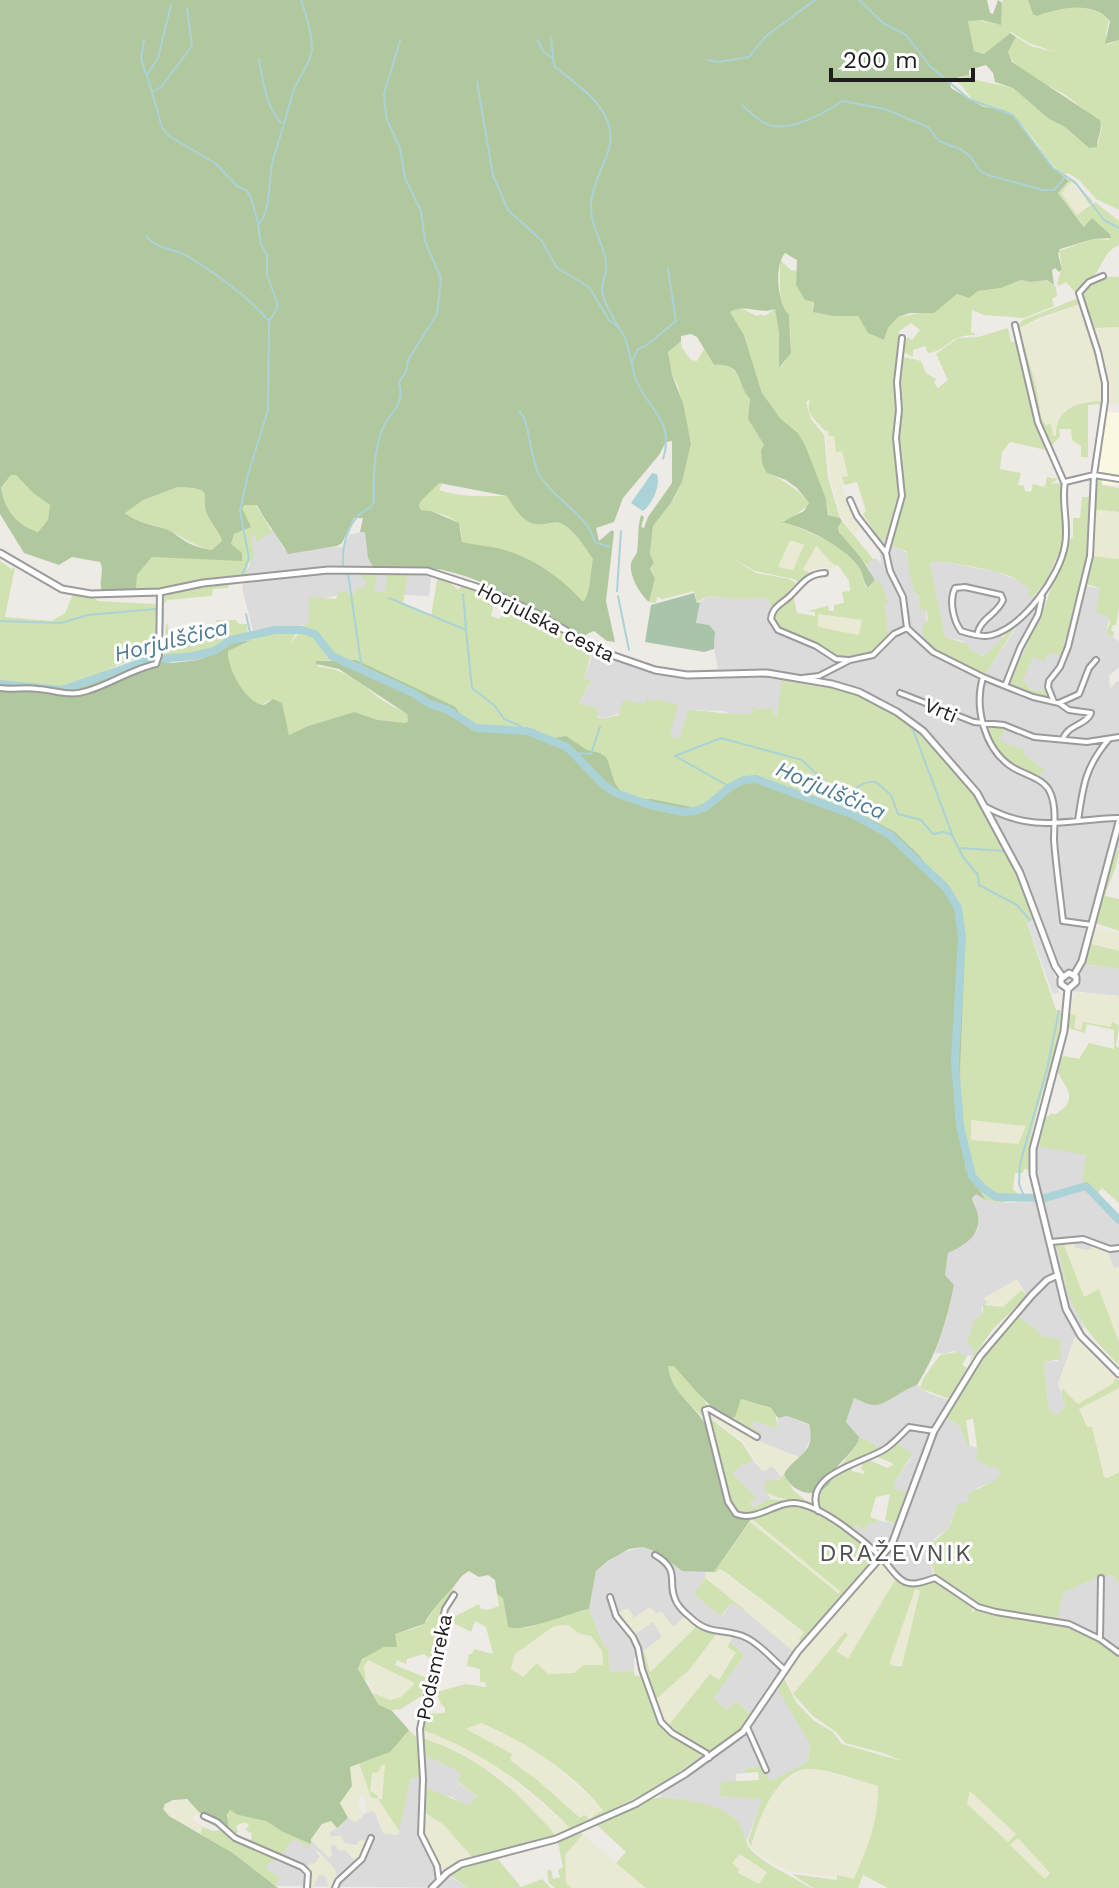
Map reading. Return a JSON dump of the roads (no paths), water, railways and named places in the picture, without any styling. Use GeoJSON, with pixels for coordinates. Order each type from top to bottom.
{"type":"FeatureCollection","features":[{"type":"Feature","properties":{"kind":"street"},"geometry":{"type":"LineString","coordinates":[[1057,702],[1048,687],[1068,647],[1090,556],[1094,475],[1105,401],[1105,383],[1095,339],[1079,298],[1086,284],[1103,276]]}},
{"type":"Feature","properties":{"kind":"street"},"geometry":{"type":"LineString","coordinates":[[1005,686],[1020,648],[1038,615],[1042,594],[1065,549],[1065,482],[1038,423],[1015,325]]}},
{"type":"Feature","properties":{"kind":"street"},"geometry":{"type":"LineString","coordinates":[[886,553],[902,496],[896,438],[902,338]]}},
{"type":"Feature","properties":{"kind":"street"},"geometry":{"type":"LineString","coordinates":[[1065,482],[1094,475],[1119,479]]}},
{"type":"Feature","properties":{"kind":"street"},"geometry":{"type":"LineString","coordinates":[[850,500],[857,516],[886,553],[890,571],[903,597],[907,628],[933,652],[983,677],[1033,697],[1057,702],[1069,710],[1091,713],[1092,716],[1068,730],[1063,739]]}},
{"type":"Feature","properties":{"kind":"street","name":"Horjulska cesta"},"geometry":{"type":"LineString","coordinates":[[0,553],[37,577],[69,591],[105,594],[160,592],[203,583],[328,570],[427,571],[492,592],[543,617],[600,651],[647,668],[687,675],[752,672],[832,684],[859,692],[910,721],[953,763],[986,807],[1020,873],[1055,966],[1062,976]]}},
{"type":"Feature","properties":{"kind":"street"},"geometry":{"type":"LineString","coordinates":[[825,573],[804,580],[773,610],[771,619],[778,630],[816,646],[836,659],[850,660]]}},
{"type":"Feature","properties":{"kind":"street"},"geometry":{"type":"LineString","coordinates":[[977,635],[980,625],[1001,606],[1001,595],[965,587],[955,588],[952,597],[958,628],[977,635],[987,636],[999,632],[1021,616],[1042,594]]}},
{"type":"Feature","properties":{"kind":"street"},"geometry":{"type":"LineString","coordinates":[[0,688],[83,693],[122,678],[138,668],[156,664],[159,655],[160,592]]}},
{"type":"Feature","properties":{"kind":"street"},"geometry":{"type":"LineString","coordinates":[[800,679],[826,673],[850,660],[873,655],[894,634],[907,628]]}},
{"type":"Feature","properties":{"kind":"street"},"geometry":{"type":"LineString","coordinates":[[1057,702],[1079,694],[1089,668],[1096,660]]}},
{"type":"Feature","properties":{"kind":"street"},"geometry":{"type":"LineString","coordinates":[[983,677],[980,702],[983,723],[991,744],[1005,762],[1036,779],[1049,791],[1063,921],[1092,925]]}},
{"type":"Feature","properties":{"kind":"street","name":"Vrti"},"geometry":{"type":"LineString","coordinates":[[900,693],[961,718],[1004,725],[1034,737],[1087,742],[1119,737]]}},
{"type":"Feature","properties":{"kind":"street"},"geometry":{"type":"LineString","coordinates":[[1078,821],[1084,779],[1109,739]]}},
{"type":"Feature","properties":{"kind":"street"},"geometry":{"type":"LineString","coordinates":[[986,807],[1028,823],[1055,825],[1119,820],[1082,961],[1074,975],[1075,985],[1068,989]]}},
{"type":"Feature","properties":{"kind":"street"},"geometry":{"type":"LineString","coordinates":[[1068,989],[1061,984],[1062,976],[1067,973],[1074,975]]}},
{"type":"Feature","properties":{"kind":"street"},"geometry":{"type":"LineString","coordinates":[[1068,989],[1064,1031],[1033,1149],[1033,1174],[1066,1309],[1075,1328],[1094,1352],[1119,1374]]}},
{"type":"Feature","properties":{"kind":"street"},"geometry":{"type":"LineString","coordinates":[[1051,1242],[1083,1239],[1110,1249],[1119,1248]]}},
{"type":"Feature","properties":{"kind":"street"},"geometry":{"type":"LineString","coordinates":[[432,1888],[461,1864],[556,1839],[654,1794],[709,1758],[747,1727],[798,1651],[882,1557],[896,1535],[934,1431],[991,1341],[1043,1284],[1058,1275]]}},
{"type":"Feature","properties":{"kind":"street"},"geometry":{"type":"LineString","coordinates":[[757,1437],[709,1409],[705,1410],[728,1502],[736,1514],[749,1517],[794,1503],[803,1504],[845,1528],[882,1557],[895,1574],[908,1583],[935,1578],[986,1611],[1057,1620],[1100,1639],[1119,1653]]}},
{"type":"Feature","properties":{"kind":"street"},"geometry":{"type":"LineString","coordinates":[[818,1511],[813,1500],[815,1494],[831,1476],[848,1465],[885,1450],[909,1427],[934,1431]]}},
{"type":"Feature","properties":{"kind":"street"},"geometry":{"type":"LineString","coordinates":[[655,1555],[669,1566],[673,1573],[677,1603],[697,1624],[711,1631],[744,1636],[785,1670]]}},
{"type":"Feature","properties":{"kind":"street"},"geometry":{"type":"LineString","coordinates":[[1100,1639],[1101,1578]]}},
{"type":"Feature","properties":{"kind":"street","name":"Podsmreka"},"geometry":{"type":"LineString","coordinates":[[439,1881],[437,1866],[421,1834],[423,1779],[420,1729],[445,1609],[454,1595]]}},
{"type":"Feature","properties":{"kind":"street"},"geometry":{"type":"LineString","coordinates":[[610,1597],[616,1616],[638,1648],[661,1722],[709,1758]]}},
{"type":"Feature","properties":{"kind":"street"},"geometry":{"type":"LineString","coordinates":[[747,1727],[766,1770]]}},
{"type":"Feature","properties":{"kind":"street"},"geometry":{"type":"LineString","coordinates":[[204,1816],[217,1822],[235,1838],[302,1867],[308,1873],[307,1888]]}},
{"type":"Feature","properties":{"kind":"street"},"geometry":{"type":"LineString","coordinates":[[335,1888],[338,1881],[362,1859],[371,1838]]}},
{"type":"Feature","properties":{"kind":"water"},"geometry":{"type":"Polygon","coordinates":[[[652,473],[657,474],[657,489],[643,511],[631,503],[652,473]]]}},
{"type":"Feature","properties":{"kind":"waterway"},"geometry":{"type":"LineString","coordinates":[[242,575],[249,558],[240,511],[268,410],[269,321],[277,309],[258,225],[266,212],[273,160],[292,95],[311,55],[310,31],[301,0]]}},
{"type":"Feature","properties":{"kind":"waterway"},"geometry":{"type":"LineString","coordinates":[[708,60],[718,62],[749,57],[766,36],[815,0]]}},
{"type":"Feature","properties":{"kind":"waterway"},"geometry":{"type":"LineString","coordinates":[[859,0],[883,23],[906,35],[930,66],[969,99],[1013,115],[1053,168],[1075,182],[1104,220],[1119,228]]}},
{"type":"Feature","properties":{"kind":"waterway"},"geometry":{"type":"LineString","coordinates":[[171,5],[158,58],[147,75],[162,127],[169,136],[215,163],[236,185],[247,191],[258,222]]}},
{"type":"Feature","properties":{"kind":"waterway"},"geometry":{"type":"LineString","coordinates":[[154,91],[161,87],[192,46],[187,8]]}},
{"type":"Feature","properties":{"kind":"waterway"},"geometry":{"type":"LineString","coordinates":[[551,37],[554,66],[596,102],[609,125],[608,152],[591,203],[592,220],[606,262],[602,292],[626,341],[635,377],[666,434],[663,459]]}},
{"type":"Feature","properties":{"kind":"waterway"},"geometry":{"type":"LineString","coordinates":[[144,40],[141,58],[146,74]]}},
{"type":"Feature","properties":{"kind":"waterway"},"geometry":{"type":"LineString","coordinates":[[343,565],[348,532],[359,515],[374,502],[374,467],[381,433],[398,404],[401,391],[399,382],[406,372],[408,360],[437,314],[441,279],[425,241],[421,211],[405,178],[400,148],[387,120],[384,94],[400,41]]}},
{"type":"Feature","properties":{"kind":"waterway"},"geometry":{"type":"LineString","coordinates":[[538,41],[543,51],[552,58]]}},
{"type":"Feature","properties":{"kind":"waterway"},"geometry":{"type":"LineString","coordinates":[[259,59],[269,102],[281,123]]}},
{"type":"Feature","properties":{"kind":"waterway"},"geometry":{"type":"LineString","coordinates":[[477,82],[493,175],[508,210],[542,241],[557,268],[589,287],[609,320],[619,328]]}},
{"type":"Feature","properties":{"kind":"waterway"},"geometry":{"type":"LineString","coordinates":[[742,105],[762,121],[778,126],[807,120],[842,101],[885,109],[928,127],[939,141],[962,150],[979,170],[988,175],[1043,190],[1054,190],[1066,176]]}},
{"type":"Feature","properties":{"kind":"waterway"},"geometry":{"type":"LineString","coordinates":[[146,236],[210,270],[268,320]]}},
{"type":"Feature","properties":{"kind":"waterway"},"geometry":{"type":"LineString","coordinates":[[632,361],[638,349],[676,321],[668,269]]}},
{"type":"Feature","properties":{"kind":"waterway"},"geometry":{"type":"LineString","coordinates":[[519,411],[526,423],[540,476],[585,523],[595,542],[609,547]]}},
{"type":"Feature","properties":{"kind":"waterway"},"geometry":{"type":"LineString","coordinates":[[617,591],[621,531]]}},
{"type":"Feature","properties":{"kind":"waterway"},"geometry":{"type":"LineString","coordinates":[[348,573],[362,670]]}},
{"type":"Feature","properties":{"kind":"waterway"},"geometry":{"type":"LineString","coordinates":[[463,594],[466,629]]}},
{"type":"Feature","properties":{"kind":"waterway"},"geometry":{"type":"LineString","coordinates":[[618,596],[629,650]]}},
{"type":"Feature","properties":{"kind":"waterway"},"geometry":{"type":"LineString","coordinates":[[389,598],[466,630],[472,688],[495,706],[504,719],[525,731]]}},
{"type":"Feature","properties":{"kind":"waterway"},"geometry":{"type":"LineString","coordinates":[[0,621],[61,623],[88,615],[155,609]]}},
{"type":"Feature","properties":{"kind":"waterway"},"geometry":{"type":"LineString","coordinates":[[161,659],[163,610]]}},
{"type":"Feature","properties":{"kind":"waterway"},"geometry":{"type":"LineString","coordinates":[[246,614],[251,637]]}},
{"type":"Feature","properties":{"kind":"waterway","name":"Horjulščica"},"geometry":{"type":"LineString","coordinates":[[0,684],[62,690],[149,660],[194,656],[214,651],[231,640],[275,630],[302,630],[315,634],[332,656],[448,710],[476,728],[527,731],[567,747],[605,786],[650,805],[683,812],[694,811],[706,807],[730,787],[744,780],[756,779],[854,815],[890,835],[946,888],[958,908],[962,937],[955,1061],[960,1126],[972,1176],[996,1197],[1045,1198],[1086,1186],[1119,1220]]}},
{"type":"Feature","properties":{"kind":"waterway"},"geometry":{"type":"LineString","coordinates":[[573,753],[591,754],[600,727]]}},
{"type":"Feature","properties":{"kind":"waterway"},"geometry":{"type":"LineString","coordinates":[[912,727],[952,834]]}},
{"type":"Feature","properties":{"kind":"waterway"},"geometry":{"type":"LineString","coordinates":[[730,787],[675,756],[721,738],[802,760],[837,794],[876,782],[891,795],[898,814],[921,820],[933,834],[944,832],[952,835],[963,857],[978,875],[979,885],[1017,905],[1030,920]]}},
{"type":"Feature","properties":{"kind":"waterway"},"geometry":{"type":"LineString","coordinates":[[959,848],[1005,851]]}},
{"type":"Feature","properties":{"kind":"waterway"},"geometry":{"type":"LineString","coordinates":[[1025,1199],[1019,1184],[1020,1164],[1047,1069],[1059,1011]]}},
{"type":"Feature","properties":{"kind":"district","name":"DRAŽEVNIK"},"geometry":{"type":"Point","coordinates":[896,1553]}}]}
